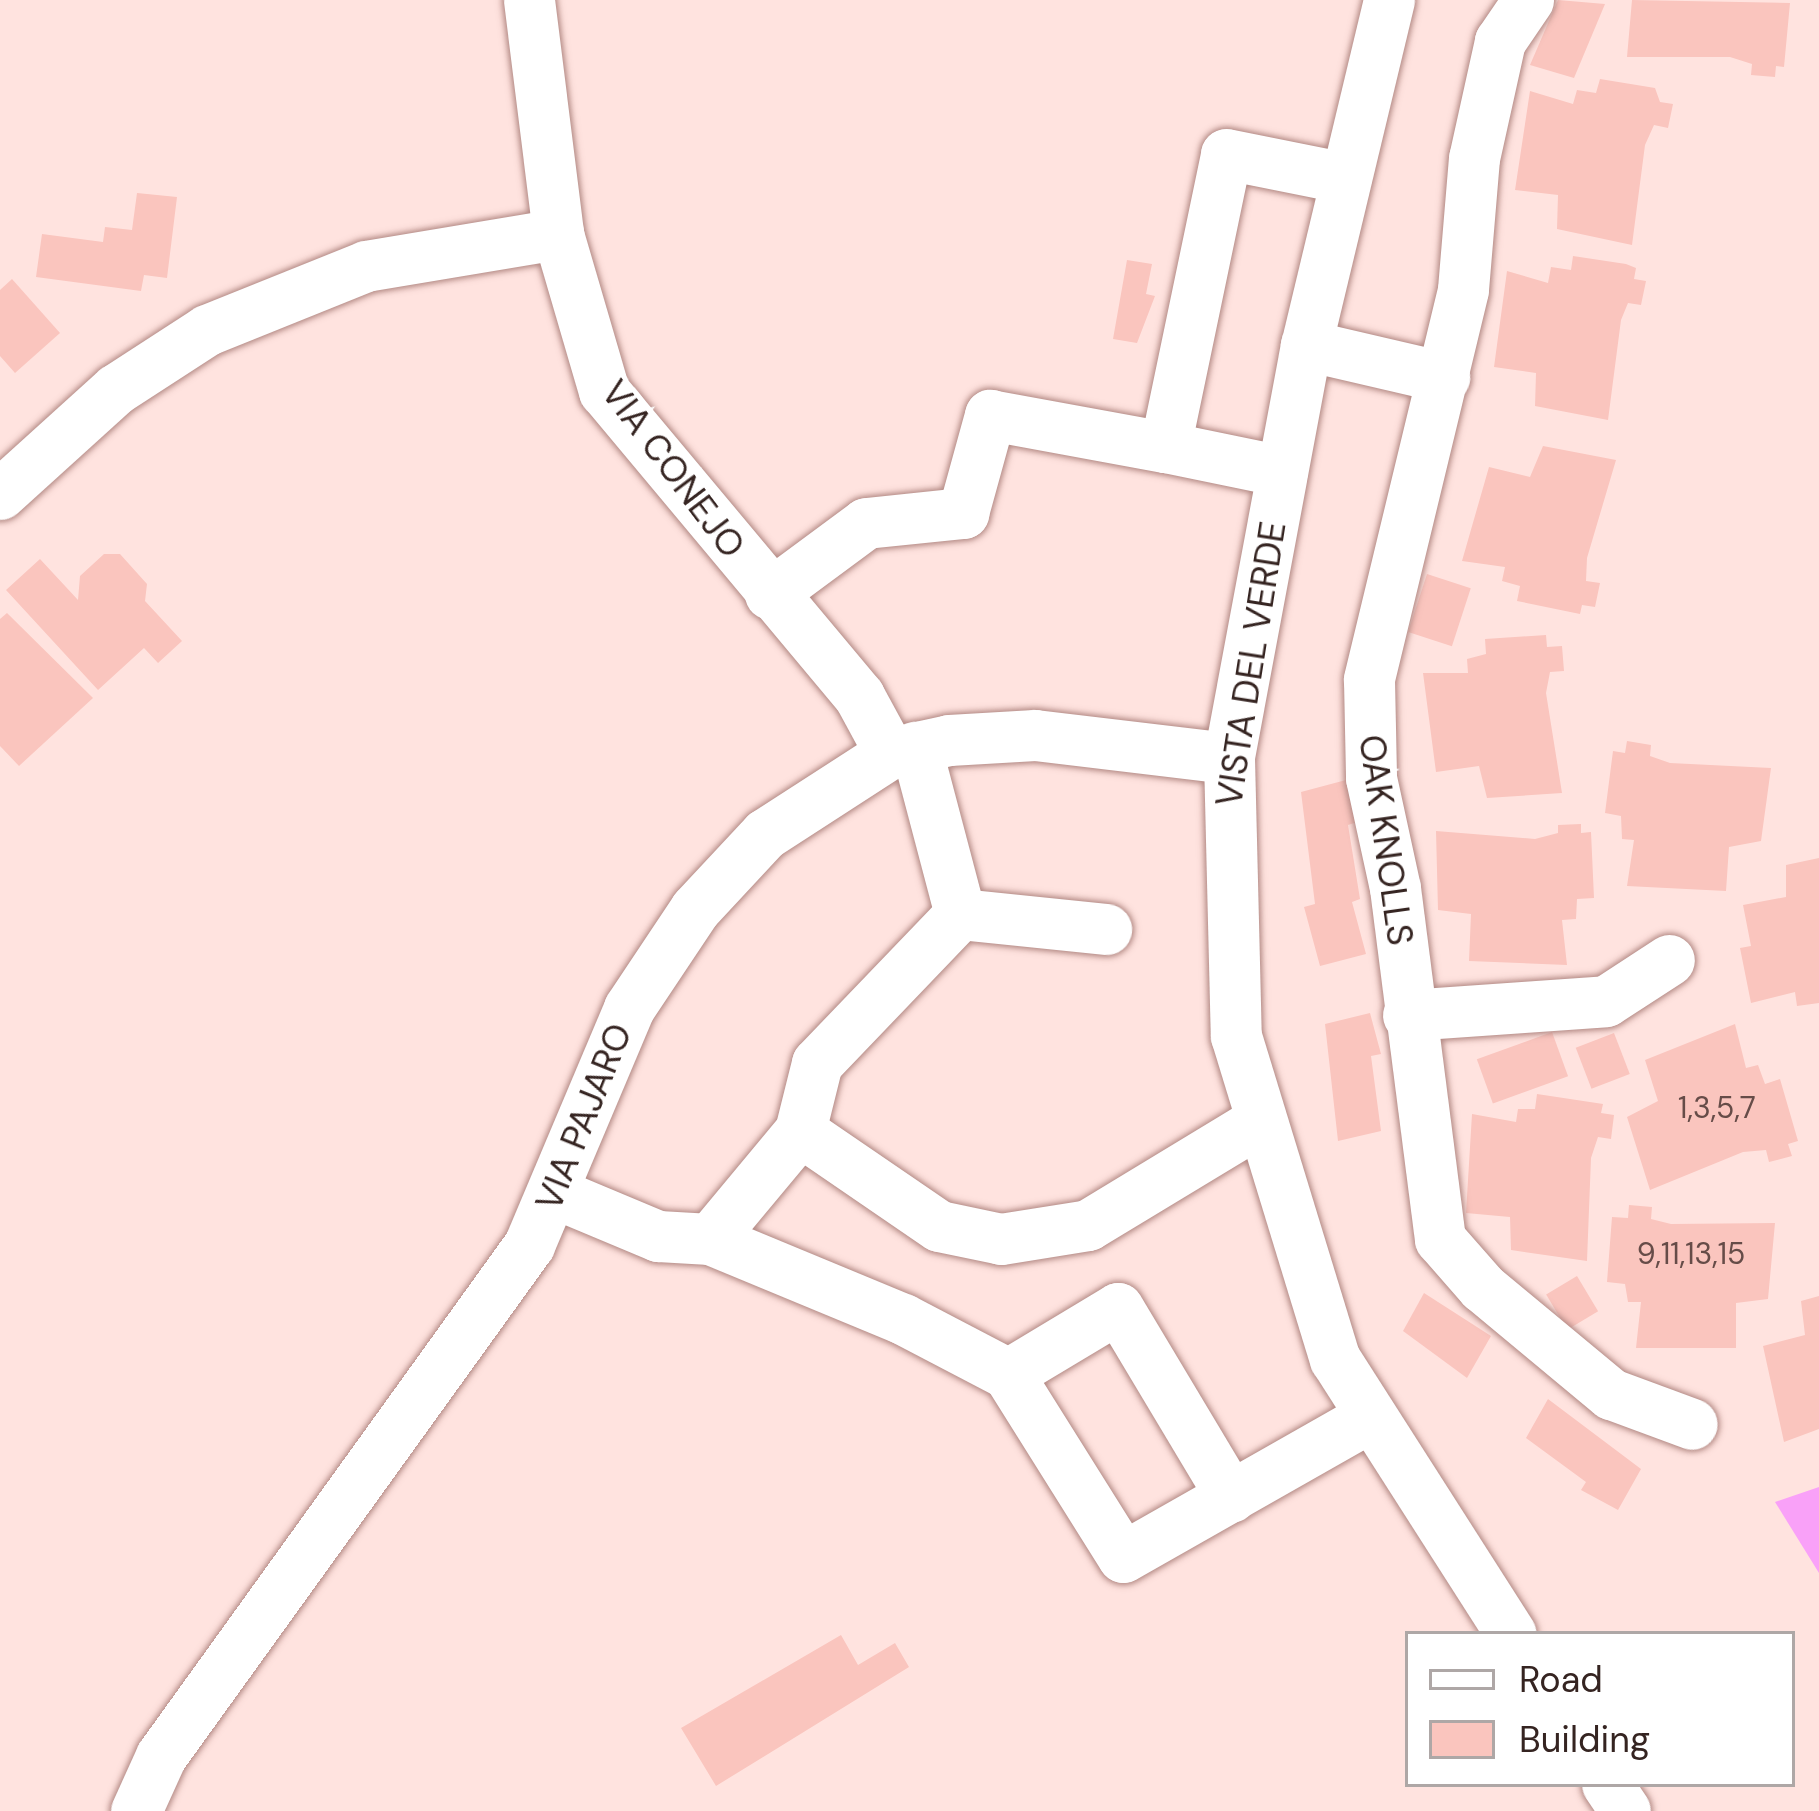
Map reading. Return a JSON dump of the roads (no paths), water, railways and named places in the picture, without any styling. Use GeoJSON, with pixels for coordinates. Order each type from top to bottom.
{"type":"FeatureCollection","features":[{"type":"Feature","properties":{"kind":"street","name":"VIA CONEJO"},"geometry":{"type":"LineString","coordinates":[[530,0],[558,234],[604,391],[903,750],[960,914]]}},
{"type":"Feature","properties":{"kind":"street","name":"VISTA DEL VERDE"},"geometry":{"type":"LineString","coordinates":[[1389,0],[1306,345],[1229,758],[1236,1036],[1335,1360],[1509,1631]]}},
{"type":"Feature","properties":{"kind":"street","name":"OAK KNOLLS"},"geometry":{"type":"LineString","coordinates":[[1528,0],[1500,41],[1474,158],[1463,290],[1370,680],[1371,778],[1395,888],[1440,1239],[1482,1288],[1611,1394],[1692,1424]]}},
{"type":"Feature","properties":{"kind":"street"},"geometry":{"type":"LineString","coordinates":[[1165,447],[1226,154],[1346,178]]}},
{"type":"Feature","properties":{"kind":"street"},"geometry":{"type":"LineString","coordinates":[[0,494],[116,389],[207,330],[366,266],[558,234]]}},
{"type":"Feature","properties":{"kind":"street"},"geometry":{"type":"LineString","coordinates":[[1306,345],[1444,377]]}},
{"type":"Feature","properties":{"kind":"street"},"geometry":{"type":"LineString","coordinates":[[770,594],[866,523],[963,512],[990,415],[1282,471]]}},
{"type":"Feature","properties":{"kind":"street","name":"VIA PAJARO"},"geometry":{"type":"LineString","coordinates":[[136,1811],[161,1756],[530,1245],[629,1008],[695,909],[766,834],[903,750],[1035,735],[1229,758]]}},
{"type":"Feature","properties":{"kind":"street"},"geometry":{"type":"LineString","coordinates":[[710,1239],[800,1131],[817,1063],[960,914],[1106,929]]}},
{"type":"Feature","properties":{"kind":"street"},"geometry":{"type":"LineString","coordinates":[[1408,1016],[1606,1001],[1669,960]]}},
{"type":"Feature","properties":{"kind":"street"},"geometry":{"type":"LineString","coordinates":[[800,1131],[938,1226],[1001,1239],[1088,1225],[1260,1121]]}},
{"type":"Feature","properties":{"kind":"street"},"geometry":{"type":"LineString","coordinates":[[555,1193],[658,1236],[710,1239],[903,1319],[1008,1374],[1123,1557],[1371,1416]]}},
{"type":"Feature","properties":{"kind":"street"},"geometry":{"type":"LineString","coordinates":[[1008,1374],[1118,1308],[1231,1497]]}}]}
